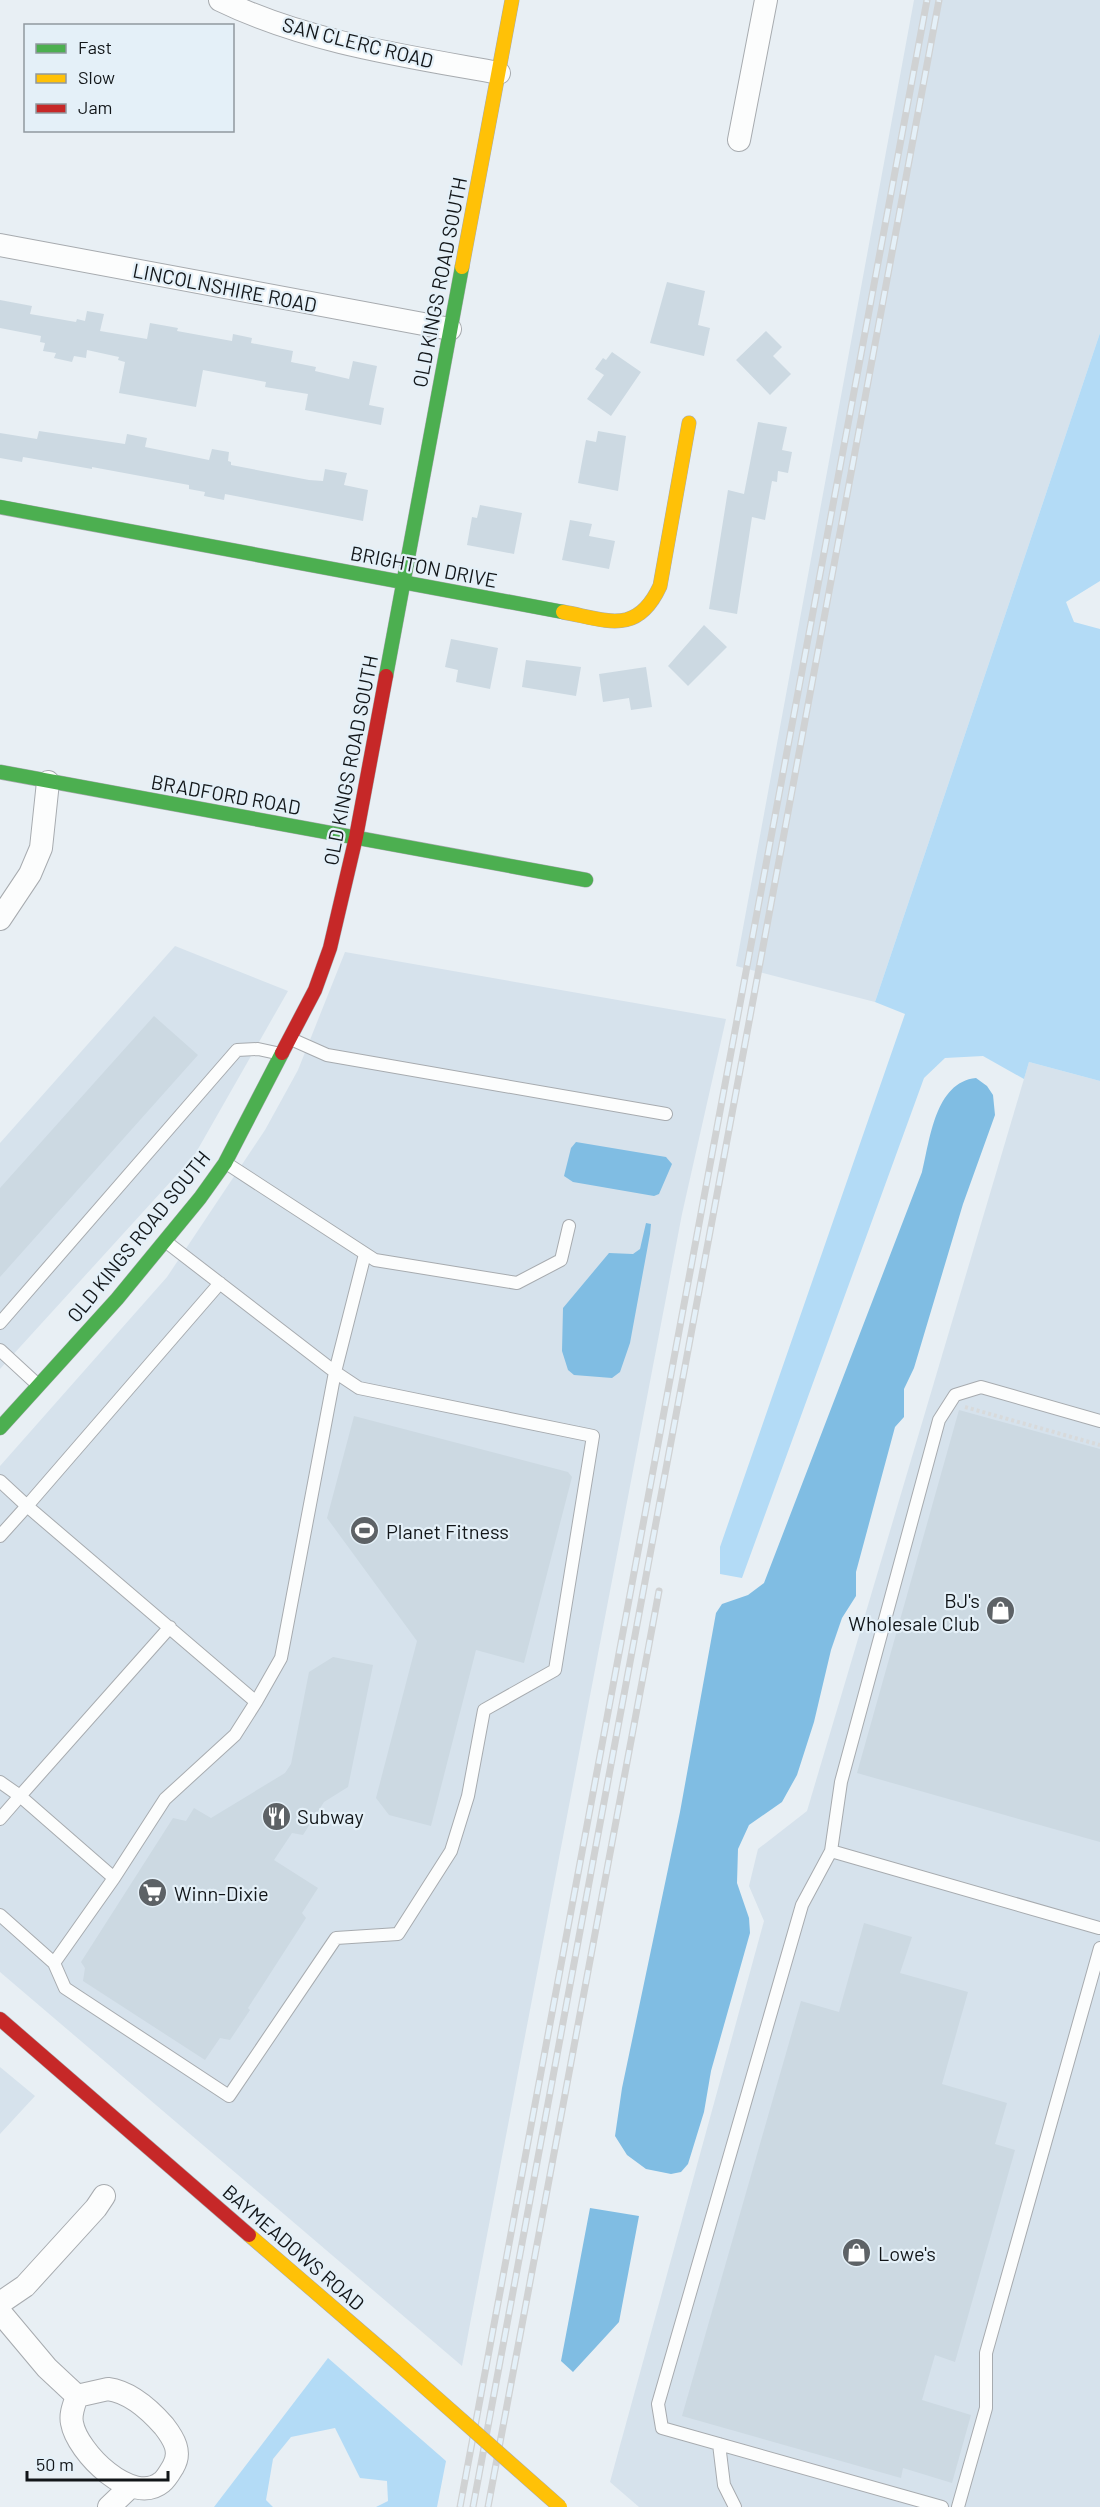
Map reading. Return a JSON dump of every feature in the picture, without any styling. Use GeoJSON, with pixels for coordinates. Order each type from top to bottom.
{"type":"FeatureCollection","features":[{"type":"Feature","properties":{"kind":"street","name":"SAN CLERC ROAD"},"geometry":{"type":"LineString","coordinates":[[220,0],[243,11],[327,38],[415,58],[499,73]]}},
{"type":"Feature","properties":{"kind":"street","name":"OLD KINGS ROAD SOUTH"},"geometry":{"type":"LineString","coordinates":[[0,1428],[165,1240],[225,1163],[315,990],[330,948],[356,837],[512,0]]}},
{"type":"Feature","properties":{"kind":"street"},"geometry":{"type":"LineString","coordinates":[[739,140],[766,0]]}},
{"type":"Feature","properties":{"kind":"street","name":"LINCOLNSHIRE ROAD"},"geometry":{"type":"LineString","coordinates":[[0,244],[450,329]]}},
{"type":"Feature","properties":{"kind":"street","name":"BRIGHTON DRIVE"},"geometry":{"type":"LineString","coordinates":[[0,507],[620,622],[639,617],[652,604],[660,586],[689,423]]}},
{"type":"Feature","properties":{"kind":"street","name":"BRADFORD ROAD"},"geometry":{"type":"LineString","coordinates":[[0,772],[586,880]]}},
{"type":"Feature","properties":{"kind":"street"},"geometry":{"type":"LineString","coordinates":[[0,919],[30,874],[41,848],[48,782]]}},
{"type":"Feature","properties":{"kind":"street","name":"BAYMEADOWS ROAD"},"geometry":{"type":"LineString","coordinates":[[1,2020],[560,2507]]}},
{"type":"Feature","properties":{"kind":"street"},"geometry":{"type":"LineString","coordinates":[[0,2303],[25,2286],[96,2208],[104,2196]]}},
{"type":"Feature","properties":{"kind":"street"},"geometry":{"type":"LineString","coordinates":[[0,2312],[46,2368],[77,2396]]}},
{"type":"Feature","properties":{"kind":"street"},"geometry":{"type":"LineString","coordinates":[[108,2389],[120,2391],[142,2405],[171,2435],[178,2447],[174,2465],[161,2483],[151,2488],[130,2487],[119,2483],[95,2463],[77,2442],[71,2421],[77,2396],[108,2389]]}},
{"type":"Feature","properties":{"kind":"street"},"geometry":{"type":"LineString","coordinates":[[109,2507],[130,2487]]}},
{"type":"Feature","properties":{"kind":"lane"},"geometry":{"type":"LineString","coordinates":[[291,1039],[327,1055],[666,1114]]}},
{"type":"Feature","properties":{"kind":"lane"},"geometry":{"type":"LineString","coordinates":[[0,1323],[237,1050],[258,1049],[282,1055]]}},
{"type":"Feature","properties":{"kind":"lane"},"geometry":{"type":"LineString","coordinates":[[225,1163],[375,1260],[517,1283],[561,1260],[569,1226]]}},
{"type":"Feature","properties":{"kind":"lane"},"geometry":{"type":"LineString","coordinates":[[0,1915],[54,1963],[65,1988],[230,2096],[336,1938],[398,1934],[451,1851],[468,1796],[484,1710],[555,1670],[593,1436],[359,1388],[335,1372],[165,1240]]}},
{"type":"Feature","properties":{"kind":"lane"},"geometry":{"type":"LineString","coordinates":[[54,1963],[114,1878],[165,1799],[235,1735],[281,1658],[335,1372],[365,1254]]}},
{"type":"Feature","properties":{"kind":"lane"},"geometry":{"type":"LineString","coordinates":[[0,1536],[220,1283]]}},
{"type":"Feature","properties":{"kind":"lane"},"geometry":{"type":"LineString","coordinates":[[0,1350],[38,1385]]}},
{"type":"Feature","properties":{"kind":"lane"},"geometry":{"type":"LineString","coordinates":[[942,2507],[662,2428],[658,2404],[802,1905],[831,1851],[841,1782],[939,1420],[955,1395],[981,1387],[1100,1421]]}},
{"type":"Feature","properties":{"kind":"lane"},"geometry":{"type":"LineString","coordinates":[[0,1481],[256,1702]]}},
{"type":"Feature","properties":{"kind":"lane"},"geometry":{"type":"LineString","coordinates":[[0,1819],[170,1627]]}},
{"type":"Feature","properties":{"kind":"lane"},"geometry":{"type":"LineString","coordinates":[[0,1782],[20,1796],[114,1878]]}},
{"type":"Feature","properties":{"kind":"lane"},"geometry":{"type":"LineString","coordinates":[[831,1851],[1099,1926],[1100,1942]]}},
{"type":"Feature","properties":{"kind":"lane"},"geometry":{"type":"LineString","coordinates":[[958,2507],[986,2408],[986,2353],[1100,1948]]}},
{"type":"Feature","properties":{"kind":"lane"},"geometry":{"type":"LineString","coordinates":[[719,2444],[724,2485],[735,2507]]}},
{"type":"Feature","properties":{"kind":"path"},"geometry":{"type":"LineString","coordinates":[[950,1403],[1100,1445]]}},
{"type":"Feature","properties":{"kind":"shaded area"},"geometry":{"type":"Polygon","coordinates":[[[914,0],[1100,0],[1100,333],[875,1002],[736,966],[914,0]]]}},
{"type":"Feature","properties":{"kind":"shaded area"},"geometry":{"type":"Polygon","coordinates":[[[1100,333],[1100,581],[1066,602],[1074,622],[1100,629],[1100,1081],[1029,1062],[1024,1079],[983,1056],[945,1058],[924,1078],[742,1578],[720,1574],[720,1547],[905,1014],[875,1002],[1100,333]]]}},
{"type":"Feature","properties":{"kind":"shaded area"},"geometry":{"type":"Polygon","coordinates":[[[175,946],[288,991],[194,1156],[0,1369],[0,1143],[175,946]]]}},
{"type":"Feature","properties":{"kind":"shaded area"},"geometry":{"type":"Polygon","coordinates":[[[345,952],[726,1019],[682,1214],[462,2366],[0,1972],[0,1466],[167,1277],[265,1130],[298,1070],[345,952]]]}},
{"type":"Feature","properties":{"kind":"shaded area"},"geometry":{"type":"Polygon","coordinates":[[[1029,1062],[1100,1081],[1100,2507],[639,2507],[610,2482],[764,1921],[749,1886],[758,1849],[807,1811],[1029,1062]]]}},
{"type":"Feature","properties":{"kind":"shaded area"},"geometry":{"type":"Polygon","coordinates":[[[976,1078],[987,1086],[993,1095],[995,1115],[963,1204],[914,1368],[904,1389],[904,1417],[895,1427],[856,1572],[856,1596],[842,1618],[831,1650],[814,1722],[797,1775],[782,1802],[749,1825],[738,1849],[737,1883],[749,1918],[750,1933],[711,2071],[704,2112],[688,2164],[681,2172],[671,2174],[646,2169],[627,2155],[615,2136],[622,2088],[680,1812],[716,1613],[722,1604],[748,1595],[764,1583],[922,1172],[937,1115],[951,1090],[962,1082],[976,1078]]]}},
{"type":"Feature","properties":{"kind":"shaded area"},"geometry":{"type":"Polygon","coordinates":[[[576,1142],[666,1157],[672,1164],[659,1194],[654,1196],[573,1182],[564,1176],[571,1148],[576,1142]]]}},
{"type":"Feature","properties":{"kind":"shaded area"},"geometry":{"type":"Polygon","coordinates":[[[646,1223],[651,1224],[650,1234],[630,1343],[620,1372],[612,1378],[574,1375],[568,1370],[562,1351],[563,1308],[609,1253],[633,1254],[640,1249],[646,1223]]]}},
{"type":"Feature","properties":{"kind":"shaded area"},"geometry":{"type":"Polygon","coordinates":[[[0,2067],[35,2096],[0,2134],[0,2067]]]}},
{"type":"Feature","properties":{"kind":"shaded area"},"geometry":{"type":"Polygon","coordinates":[[[590,2208],[639,2216],[619,2322],[573,2372],[561,2361],[590,2208]]]}},
{"type":"Feature","properties":{"kind":"shaded area"},"geometry":{"type":"Polygon","coordinates":[[[328,2358],[446,2461],[437,2507],[376,2507],[388,2501],[387,2481],[360,2478],[335,2428],[291,2437],[273,2459],[266,2500],[273,2507],[214,2507],[328,2358]]]}},
{"type":"Feature","properties":{"kind":"building"},"geometry":{"type":"Polygon","coordinates":[[[667,282],[705,291],[698,325],[710,328],[704,356],[650,343],[667,282]]]}},
{"type":"Feature","properties":{"kind":"building"},"geometry":{"type":"Polygon","coordinates":[[[0,300],[32,306],[30,314],[76,322],[77,319],[85,321],[87,311],[104,314],[100,331],[147,339],[150,323],[178,328],[177,331],[232,341],[233,334],[252,338],[251,343],[293,351],[291,362],[316,367],[315,371],[349,379],[353,361],[377,366],[369,405],[384,408],[381,425],[305,410],[308,394],[265,387],[266,382],[203,370],[196,407],[119,393],[125,362],[118,360],[119,357],[87,350],[86,358],[74,356],[72,362],[54,358],[56,353],[43,351],[45,343],[40,342],[41,336],[0,328],[0,300]]]}},
{"type":"Feature","properties":{"kind":"building"},"geometry":{"type":"Polygon","coordinates":[[[766,331],[782,347],[773,356],[791,374],[770,395],[736,360],[766,331]]]}},
{"type":"Feature","properties":{"kind":"building"},"geometry":{"type":"Polygon","coordinates":[[[612,352],[641,372],[611,416],[587,399],[604,375],[595,369],[603,358],[606,360],[612,352]]]}},
{"type":"Feature","properties":{"kind":"building"},"geometry":{"type":"Polygon","coordinates":[[[758,422],[787,427],[782,450],[792,452],[788,473],[778,471],[777,482],[772,481],[765,520],[752,517],[737,614],[709,609],[728,490],[744,494],[758,422]]]}},
{"type":"Feature","properties":{"kind":"building"},"geometry":{"type":"Polygon","coordinates":[[[39,431],[125,444],[127,434],[147,438],[145,447],[209,460],[212,449],[229,452],[228,461],[231,465],[309,480],[323,481],[325,469],[347,473],[344,485],[368,490],[363,521],[225,494],[224,500],[204,496],[205,492],[189,489],[189,485],[92,467],[92,469],[23,457],[22,462],[0,458],[0,433],[37,439],[39,431]]]}},
{"type":"Feature","properties":{"kind":"building"},"geometry":{"type":"Polygon","coordinates":[[[598,431],[626,436],[618,491],[578,483],[586,440],[596,442],[598,431]]]}},
{"type":"Feature","properties":{"kind":"building"},"geometry":{"type":"Polygon","coordinates":[[[480,505],[522,513],[514,554],[467,545],[472,517],[477,518],[480,505]]]}},
{"type":"Feature","properties":{"kind":"building"},"geometry":{"type":"Polygon","coordinates":[[[570,520],[592,524],[589,536],[615,541],[609,569],[562,560],[570,520]]]}},
{"type":"Feature","properties":{"kind":"building"},"geometry":{"type":"Polygon","coordinates":[[[704,625],[727,647],[688,686],[668,666],[704,625]]]}},
{"type":"Feature","properties":{"kind":"building"},"geometry":{"type":"Polygon","coordinates":[[[451,639],[498,648],[490,689],[456,682],[458,670],[445,667],[451,639]]]}},
{"type":"Feature","properties":{"kind":"building"},"geometry":{"type":"Polygon","coordinates":[[[526,660],[581,667],[576,696],[522,687],[526,660]]]}},
{"type":"Feature","properties":{"kind":"building"},"geometry":{"type":"Polygon","coordinates":[[[646,667],[652,707],[631,710],[629,698],[603,702],[599,674],[646,667]]]}},
{"type":"Feature","properties":{"kind":"building"},"geometry":{"type":"Polygon","coordinates":[[[154,1016],[198,1055],[0,1277],[0,1188],[154,1016]]]}},
{"type":"Feature","properties":{"kind":"building","name":"BJ's Wholesale Club"},"geometry":{"type":"Polygon","coordinates":[[[959,1410],[1100,1449],[1100,1842],[857,1773],[959,1410]]]}},
{"type":"Feature","properties":{"kind":"building"},"geometry":{"type":"Polygon","coordinates":[[[354,1416],[568,1472],[572,1477],[524,1663],[476,1650],[431,1826],[389,1815],[376,1798],[417,1641],[327,1518],[354,1416]]]}},
{"type":"Feature","properties":{"kind":"building"},"geometry":{"type":"Polygon","coordinates":[[[333,1657],[373,1665],[348,1787],[324,1802],[303,1835],[292,1833],[274,1860],[318,1888],[302,1913],[306,1918],[248,2008],[250,2010],[230,2040],[220,2038],[205,2060],[83,1981],[85,1968],[81,1962],[173,1818],[186,1821],[194,1808],[211,1818],[285,1773],[291,1764],[309,1672],[333,1657]]]}},
{"type":"Feature","properties":{"kind":"building","name":"Lowe's"},"geometry":{"type":"Polygon","coordinates":[[[864,1923],[912,1937],[900,1973],[968,1992],[942,2084],[1007,2103],[995,2144],[1015,2150],[955,2362],[935,2355],[922,2400],[971,2415],[952,2483],[903,2468],[901,2478],[682,2416],[801,2001],[839,2012],[864,1923]]]}},
{"type":"Feature","properties":{"kind":"railway"},"geometry":{"type":"LineString","coordinates":[[460,2507],[927,0]]}},
{"type":"Feature","properties":{"kind":"railway"},"geometry":{"type":"LineString","coordinates":[[473,2507],[939,0]]}},
{"type":"Feature","properties":{"kind":"railway"},"geometry":{"type":"LineString","coordinates":[[488,2507],[659,1591]]}},
{"type":"Feature","properties":{"kind":"traffic: fast"},"geometry":{"type":"LineString","coordinates":[[386,676],[462,267]]}},
{"type":"Feature","properties":{"kind":"traffic: fast"},"geometry":{"type":"LineString","coordinates":[[0,507],[563,612]]}},
{"type":"Feature","properties":{"kind":"traffic: fast"},"geometry":{"type":"LineString","coordinates":[[0,772],[586,880]]}},
{"type":"Feature","properties":{"kind":"traffic: fast"},"geometry":{"type":"LineString","coordinates":[[0,1428],[117,1299],[200,1198],[225,1163],[282,1053]]}},
{"type":"Feature","properties":{"kind":"traffic: slow"},"geometry":{"type":"LineString","coordinates":[[462,267],[512,0]]}},
{"type":"Feature","properties":{"kind":"traffic: slow"},"geometry":{"type":"LineString","coordinates":[[563,612],[619,621],[631,618],[651,602],[660,586],[689,423]]}},
{"type":"Feature","properties":{"kind":"traffic: slow"},"geometry":{"type":"LineString","coordinates":[[249,2235],[395,2361]]}},
{"type":"Feature","properties":{"kind":"traffic: slow"},"geometry":{"type":"LineString","coordinates":[[395,2361],[560,2507]]}},
{"type":"Feature","properties":{"kind":"traffic: jam"},"geometry":{"type":"LineString","coordinates":[[282,1053],[315,990],[330,948],[356,837],[386,676]]}},
{"type":"Feature","properties":{"kind":"traffic: jam"},"geometry":{"type":"LineString","coordinates":[[0,2019],[249,2235]]}},
{"type":"Feature","properties":{"kind":"place","name":"Planet Fitness"},"geometry":{"type":"Point","coordinates":[365,1531]}},
{"type":"Feature","properties":{"kind":"place","name":"BJ's Wholesale Club"},"geometry":{"type":"Point","coordinates":[1001,1611]}},
{"type":"Feature","properties":{"kind":"place","name":"Subway"},"geometry":{"type":"Point","coordinates":[276,1816]}},
{"type":"Feature","properties":{"kind":"place","name":"Winn-Dixie"},"geometry":{"type":"Point","coordinates":[153,1893]}},
{"type":"Feature","properties":{"kind":"place","name":"Lowe's"},"geometry":{"type":"Point","coordinates":[857,2253]}}]}
